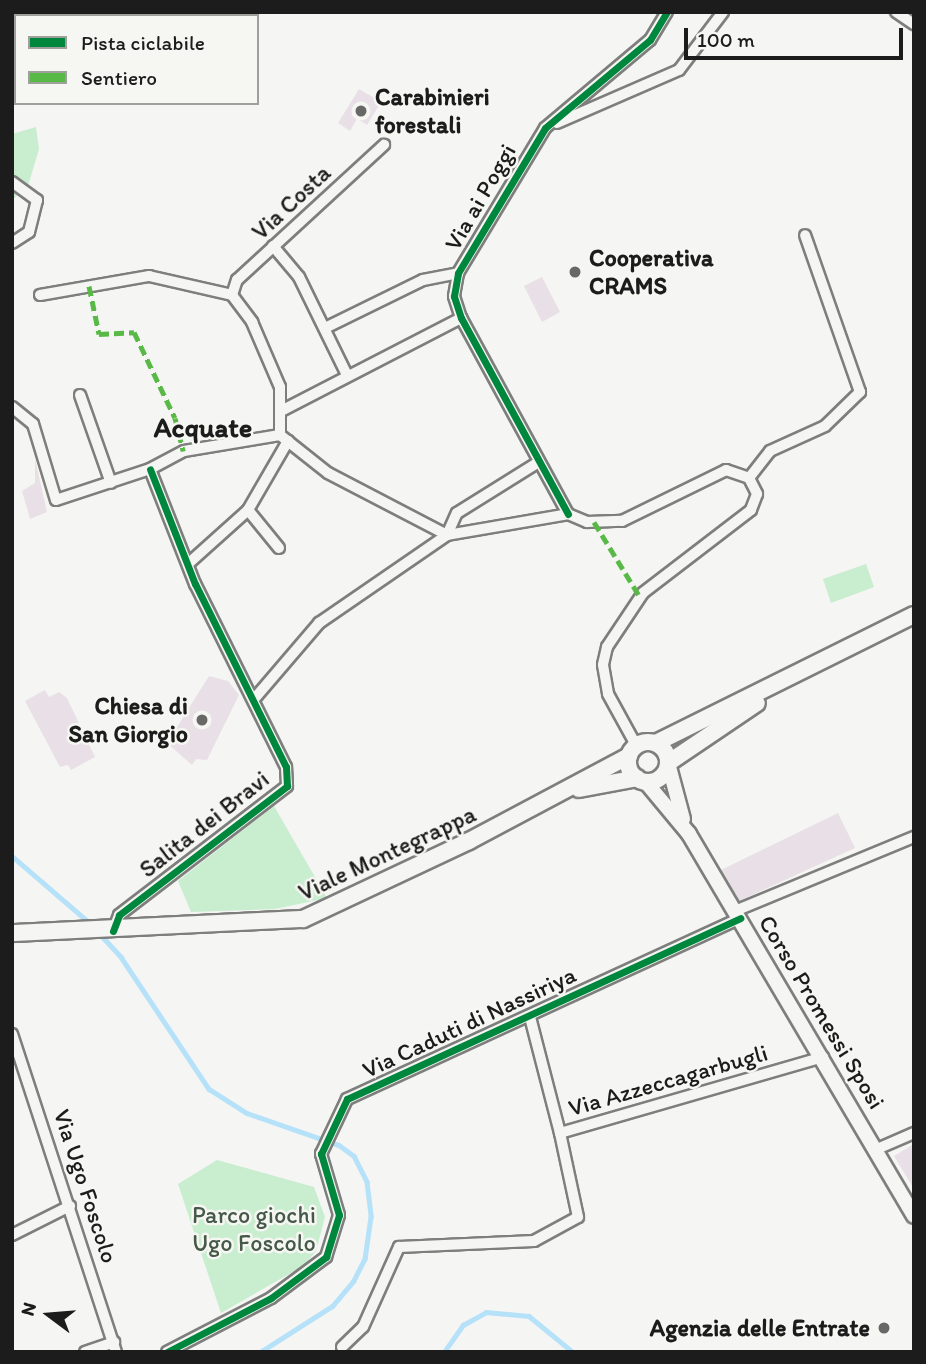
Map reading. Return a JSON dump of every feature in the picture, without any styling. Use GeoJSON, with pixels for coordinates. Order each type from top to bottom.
{"type":"FeatureCollection","features":[{"type":"Feature","properties":{"kind":"main road"},"geometry":{"type":"LineString","coordinates":[[837,654],[668,763],[661,777],[641,780],[633,751],[656,743],[914,615]]}},
{"type":"Feature","properties":{"kind":"main road"},"geometry":{"type":"LineString","coordinates":[[656,743],[668,763]]}},
{"type":"Feature","properties":{"kind":"main road","name":"Viale Montegrappa"},"geometry":{"type":"LineString","coordinates":[[12,933],[111,931],[303,919],[563,793],[633,751]]}},
{"type":"Feature","properties":{"kind":"main road","name":"Viale Montegrappa"},"geometry":{"type":"LineString","coordinates":[[563,793],[641,780]]}},
{"type":"Feature","properties":{"kind":"street","name":"Via ai Poggi"},"geometry":{"type":"LineString","coordinates":[[568,514],[537,463],[461,318],[454,296],[458,273],[545,128],[650,40],[667,12]]}},
{"type":"Feature","properties":{"kind":"street"},"geometry":{"type":"LineString","coordinates":[[545,128],[679,70],[723,12]]}},
{"type":"Feature","properties":{"kind":"street"},"geometry":{"type":"LineString","coordinates":[[896,12],[914,24]]}},
{"type":"Feature","properties":{"kind":"street","name":"Via Costa"},"geometry":{"type":"LineString","coordinates":[[232,295],[237,280],[384,145]]}},
{"type":"Feature","properties":{"kind":"street"},"geometry":{"type":"LineString","coordinates":[[12,182],[37,200],[29,232],[12,243]]}},
{"type":"Feature","properties":{"kind":"street"},"geometry":{"type":"LineString","coordinates":[[749,478],[762,457],[825,426],[860,392],[805,235]]}},
{"type":"Feature","properties":{"kind":"street"},"geometry":{"type":"LineString","coordinates":[[273,246],[299,276],[346,373]]}},
{"type":"Feature","properties":{"kind":"street"},"geometry":{"type":"LineString","coordinates":[[325,328],[423,280],[458,273]]}},
{"type":"Feature","properties":{"kind":"street"},"geometry":{"type":"LineString","coordinates":[[40,295],[149,276],[232,295],[252,322],[280,387],[284,438],[248,510],[189,563]]}},
{"type":"Feature","properties":{"kind":"street"},"geometry":{"type":"LineString","coordinates":[[281,411],[346,373],[461,318]]}},
{"type":"Feature","properties":{"kind":"street"},"geometry":{"type":"LineString","coordinates":[[80,394],[111,483]]}},
{"type":"Feature","properties":{"kind":"street"},"geometry":{"type":"LineString","coordinates":[[12,407],[33,424],[56,500],[150,469],[184,450],[284,438],[328,473],[447,535]]}},
{"type":"Feature","properties":{"kind":"street"},"geometry":{"type":"LineString","coordinates":[[447,535],[457,513],[537,463]]}},
{"type":"Feature","properties":{"kind":"street"},"geometry":{"type":"LineString","coordinates":[[150,469],[189,563],[255,698],[319,623],[447,535],[568,514],[587,522],[622,521],[726,470],[749,478],[757,494],[751,510],[643,593],[607,647],[603,665],[608,694],[633,751]]}},
{"type":"Feature","properties":{"kind":"street"},"geometry":{"type":"LineString","coordinates":[[248,510],[279,548]]}},
{"type":"Feature","properties":{"kind":"street","name":"Salita dei Bravi"},"geometry":{"type":"LineString","coordinates":[[111,931],[119,915],[286,786],[286,767],[256,716],[255,698]]}},
{"type":"Feature","properties":{"kind":"street","name":"Corso Promessi Sposi"},"geometry":{"type":"LineString","coordinates":[[668,763],[672,791],[689,834],[877,1149],[914,1216]]}},
{"type":"Feature","properties":{"kind":"street","name":"Corso Promessi Sposi"},"geometry":{"type":"LineString","coordinates":[[641,780],[689,834]]}},
{"type":"Feature","properties":{"kind":"street","name":"Via Caduti di Nassiriya"},"geometry":{"type":"LineString","coordinates":[[167,1352],[271,1298],[326,1257],[339,1215],[321,1154],[333,1124],[347,1100],[530,1017],[737,915],[914,837]]}},
{"type":"Feature","properties":{"kind":"street","name":"Via Azzeccagarbugli"},"geometry":{"type":"LineString","coordinates":[[530,1017],[560,1133],[822,1057]]}},
{"type":"Feature","properties":{"kind":"street","name":"Via Ugo Foscolo"},"geometry":{"type":"LineString","coordinates":[[12,1034],[115,1347]]}},
{"type":"Feature","properties":{"kind":"street"},"geometry":{"type":"LineString","coordinates":[[342,1347],[363,1328],[399,1247],[534,1241],[578,1217],[560,1133]]}},
{"type":"Feature","properties":{"kind":"street"},"geometry":{"type":"LineString","coordinates":[[877,1149],[914,1133]]}},
{"type":"Feature","properties":{"kind":"street"},"geometry":{"type":"LineString","coordinates":[[12,1235],[70,1206]]}},
{"type":"Feature","properties":{"kind":"street"},"geometry":{"type":"LineString","coordinates":[[85,1352],[115,1347]]}},
{"type":"Feature","properties":{"kind":"green space"},"geometry":{"type":"Polygon","coordinates":[[[36,127],[39,149],[28,186],[12,200],[12,134],[36,127]]]}},
{"type":"Feature","properties":{"kind":"green space"},"geometry":{"type":"Polygon","coordinates":[[[866,564],[874,587],[831,603],[823,579],[866,564]]]}},
{"type":"Feature","properties":{"kind":"green space"},"geometry":{"type":"Polygon","coordinates":[[[274,806],[327,898],[275,909],[191,912],[178,881],[274,806]]]}},
{"type":"Feature","properties":{"kind":"green space","name":"Parco giochi Ugo Foscolo"},"geometry":{"type":"Polygon","coordinates":[[[217,1160],[314,1187],[325,1217],[316,1251],[303,1266],[221,1313],[178,1184],[217,1160]]]}},
{"type":"Feature","properties":{"kind":"building","name":"Carabinieri forestali"},"geometry":{"type":"Polygon","coordinates":[[[359,89],[381,102],[367,125],[357,119],[350,131],[338,123],[359,89]]]}},
{"type":"Feature","properties":{"kind":"building"},"geometry":{"type":"Polygon","coordinates":[[[542,277],[560,312],[542,322],[524,286],[542,277]]]}},
{"type":"Feature","properties":{"kind":"building"},"geometry":{"type":"Polygon","coordinates":[[[35,459],[47,512],[30,519],[22,491],[35,483],[35,459]]]}},
{"type":"Feature","properties":{"kind":"building","name":"Chiesa di San Giorgio"},"geometry":{"type":"Polygon","coordinates":[[[209,676],[228,681],[239,695],[207,760],[196,759],[192,765],[167,743],[209,676]]]}},
{"type":"Feature","properties":{"kind":"building"},"geometry":{"type":"Polygon","coordinates":[[[45,690],[49,697],[59,692],[67,698],[95,757],[71,770],[68,765],[60,767],[25,701],[45,690]]]}},
{"type":"Feature","properties":{"kind":"building"},"geometry":{"type":"Polygon","coordinates":[[[838,813],[855,848],[739,901],[721,870],[838,813]]]}},
{"type":"Feature","properties":{"kind":"building"},"geometry":{"type":"Polygon","coordinates":[[[914,1144],[914,1189],[894,1156],[914,1144]]]}},
{"type":"Feature","properties":{"kind":"waterway"},"geometry":{"type":"LineString","coordinates":[[12,856],[91,924]]}},
{"type":"Feature","properties":{"kind":"waterway"},"geometry":{"type":"LineString","coordinates":[[99,933],[121,957],[209,1089],[247,1113],[339,1145],[354,1156],[367,1182],[371,1217],[365,1259],[354,1281],[333,1306],[261,1352]]}},
{"type":"Feature","properties":{"kind":"waterway"},"geometry":{"type":"LineString","coordinates":[[444,1352],[463,1325],[486,1312],[529,1316],[573,1352]]}},
{"type":"Feature","properties":{"kind":"marked path"},"geometry":{"type":"LineString","coordinates":[[89,286],[99,334],[134,332],[175,418],[183,451]]}},
{"type":"Feature","properties":{"kind":"marked path"},"geometry":{"type":"LineString","coordinates":[[594,522],[640,597]]}},
{"type":"Feature","properties":{"kind":"cycle path"},"geometry":{"type":"LineString","coordinates":[[568,514],[461,318],[454,296],[458,273],[545,128],[650,40],[667,12]]}},
{"type":"Feature","properties":{"kind":"cycle path"},"geometry":{"type":"LineString","coordinates":[[113,931],[119,915],[287,786],[286,767],[195,584],[150,469]]}},
{"type":"Feature","properties":{"kind":"cycle path"},"geometry":{"type":"LineString","coordinates":[[167,1352],[271,1298],[326,1257],[339,1215],[321,1154],[347,1099],[740,918]]}},
{"type":"Feature","properties":{"kind":"place","name":"Carabinieri forestali"},"geometry":{"type":"Point","coordinates":[361,111]}},
{"type":"Feature","properties":{"kind":"place","name":"Cooperativa CRAMS"},"geometry":{"type":"Point","coordinates":[575,272]}},
{"type":"Feature","properties":{"kind":"place","name":"Chiesa di San Giorgio"},"geometry":{"type":"Point","coordinates":[202,720]}},
{"type":"Feature","properties":{"kind":"place","name":"Agenzia delle Entrate"},"geometry":{"type":"Point","coordinates":[884,1328]}},
{"type":"Feature","properties":{"kind":"district","name":"Acquate"},"geometry":{"type":"Point","coordinates":[203,427]}}]}
